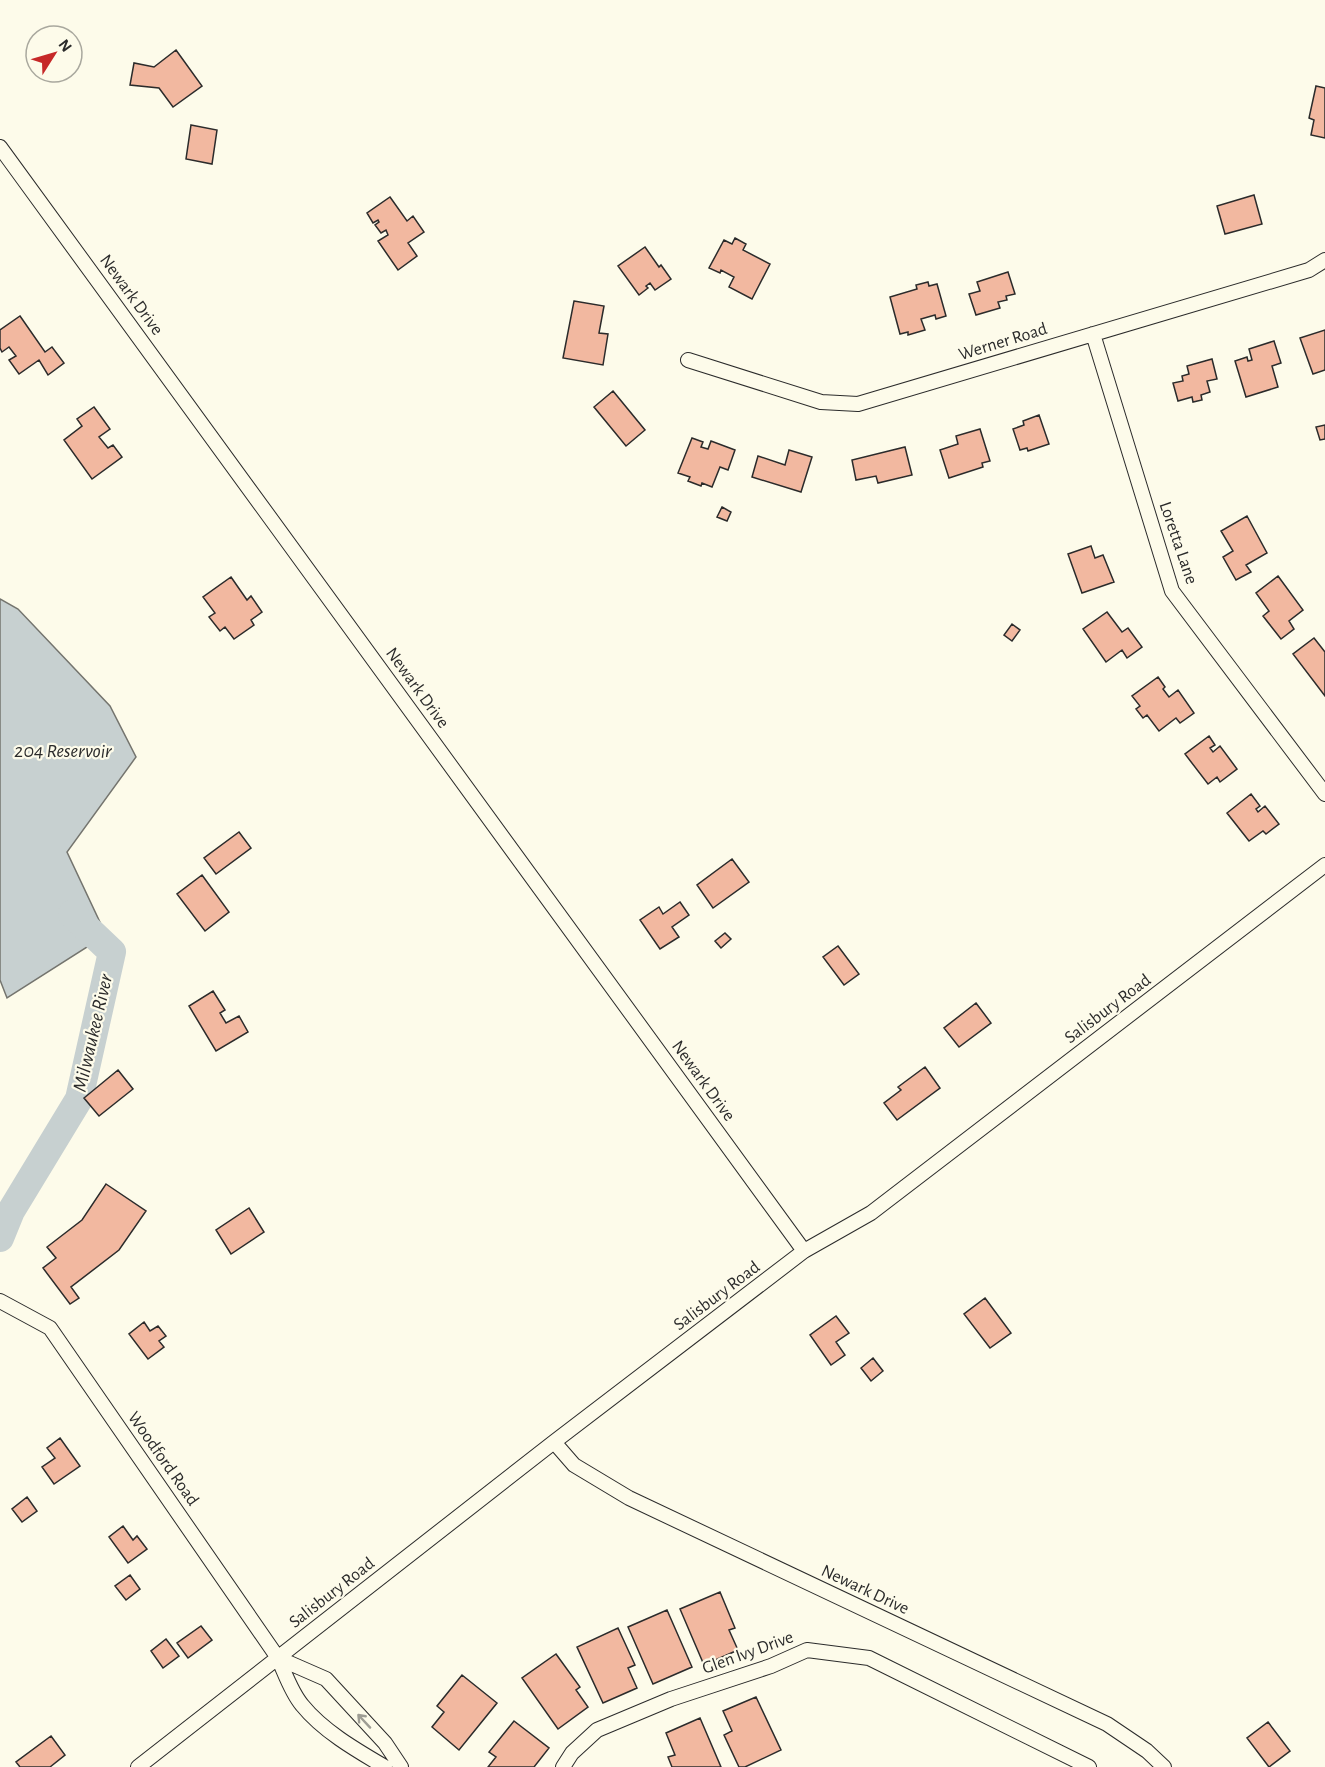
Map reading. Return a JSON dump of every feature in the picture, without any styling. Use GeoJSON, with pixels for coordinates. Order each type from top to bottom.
{"type":"FeatureCollection","features":[{"type":"Feature","properties":{"kind":"street","name":"Newark Drive"},"geometry":{"type":"LineString","coordinates":[[0,147],[804,1251]]}},
{"type":"Feature","properties":{"kind":"street","name":"Werner Road"},"geometry":{"type":"LineString","coordinates":[[688,360],[821,402],[858,404],[1309,270],[1325,260]]}},
{"type":"Feature","properties":{"kind":"street","name":"Loretta Lane"},"geometry":{"type":"LineString","coordinates":[[1093,334],[1172,591],[1325,794]]}},
{"type":"Feature","properties":{"kind":"street","name":"Salisbury Road"},"geometry":{"type":"LineString","coordinates":[[138,1767],[554,1442],[804,1251],[871,1213],[1325,865]]}},
{"type":"Feature","properties":{"kind":"street","name":"Woodford Road"},"geometry":{"type":"LineString","coordinates":[[0,1301],[51,1328],[278,1658],[300,1703],[332,1732],[386,1767]]}},
{"type":"Feature","properties":{"kind":"street","name":"Newark Drive"},"geometry":{"type":"LineString","coordinates":[[554,1442],[574,1465],[629,1498],[1107,1724],[1148,1751],[1164,1767]]}},
{"type":"Feature","properties":{"kind":"street","name":"Glen Ivy Drive"},"geometry":{"type":"LineString","coordinates":[[563,1767],[572,1753],[597,1730],[671,1699],[771,1666],[807,1650],[869,1658],[1089,1767]]}},
{"type":"Feature","properties":{"kind":"street"},"geometry":{"type":"LineString","coordinates":[[278,1658],[326,1679],[385,1743],[401,1767]]}},
{"type":"Feature","properties":{"kind":"water","name":"204 Reservoir"},"geometry":{"type":"Polygon","coordinates":[[[0,599],[18,609],[110,706],[136,757],[67,852],[106,935],[7,998],[0,980],[0,599]]]}},
{"type":"Feature","properties":{"kind":"building"},"geometry":{"type":"Polygon","coordinates":[[[176,50],[202,86],[173,107],[159,88],[130,85],[134,63],[154,67],[176,50]]]}},
{"type":"Feature","properties":{"kind":"building"},"geometry":{"type":"Polygon","coordinates":[[[1316,86],[1325,88],[1325,138],[1311,135],[1314,120],[1309,118],[1316,86]]]}},
{"type":"Feature","properties":{"kind":"building"},"geometry":{"type":"Polygon","coordinates":[[[191,125],[217,130],[212,164],[186,159],[191,125]]]}},
{"type":"Feature","properties":{"kind":"building"},"geometry":{"type":"Polygon","coordinates":[[[1254,195],[1262,224],[1225,234],[1217,206],[1254,195]]]}},
{"type":"Feature","properties":{"kind":"building"},"geometry":{"type":"Polygon","coordinates":[[[390,197],[407,221],[413,216],[424,232],[408,243],[417,256],[398,270],[378,241],[388,235],[386,230],[381,233],[375,225],[379,222],[378,220],[373,223],[367,213],[390,197]]]}},
{"type":"Feature","properties":{"kind":"building"},"geometry":{"type":"Polygon","coordinates":[[[735,238],[746,244],[743,250],[770,264],[752,299],[729,287],[734,277],[721,270],[720,273],[709,268],[724,240],[732,244],[735,238]]]}},
{"type":"Feature","properties":{"kind":"building"},"geometry":{"type":"Polygon","coordinates":[[[645,247],[671,279],[655,290],[650,283],[646,286],[648,288],[639,295],[618,266],[645,247]]]}},
{"type":"Feature","properties":{"kind":"building"},"geometry":{"type":"Polygon","coordinates":[[[1008,272],[1015,294],[1006,296],[1007,300],[998,302],[1000,308],[976,315],[969,294],[980,291],[977,282],[1008,272]]]}},
{"type":"Feature","properties":{"kind":"building"},"geometry":{"type":"Polygon","coordinates":[[[928,282],[929,286],[937,284],[946,316],[936,319],[935,315],[921,319],[925,330],[908,335],[908,332],[900,334],[890,297],[917,289],[916,285],[928,282]]]}},
{"type":"Feature","properties":{"kind":"building"},"geometry":{"type":"Polygon","coordinates":[[[574,301],[604,306],[599,333],[608,334],[603,365],[563,358],[574,301]]]}},
{"type":"Feature","properties":{"kind":"building"},"geometry":{"type":"Polygon","coordinates":[[[20,316],[45,352],[52,347],[64,363],[48,375],[39,360],[19,374],[9,360],[16,356],[9,347],[2,352],[0,348],[0,330],[20,316]]]}},
{"type":"Feature","properties":{"kind":"building"},"geometry":{"type":"Polygon","coordinates":[[[1325,330],[1325,370],[1313,374],[1300,338],[1325,330]]]}},
{"type":"Feature","properties":{"kind":"building"},"geometry":{"type":"Polygon","coordinates":[[[1274,341],[1281,363],[1272,366],[1278,387],[1246,397],[1235,361],[1247,357],[1248,361],[1252,360],[1249,349],[1274,341]]]}},
{"type":"Feature","properties":{"kind":"building"},"geometry":{"type":"Polygon","coordinates":[[[1212,359],[1217,379],[1207,381],[1210,392],[1201,395],[1202,400],[1193,402],[1192,397],[1178,401],[1173,383],[1183,381],[1182,376],[1189,374],[1187,366],[1212,359]]]}},
{"type":"Feature","properties":{"kind":"building"},"geometry":{"type":"Polygon","coordinates":[[[613,391],[645,430],[626,446],[594,407],[613,391]]]}},
{"type":"Feature","properties":{"kind":"building"},"geometry":{"type":"Polygon","coordinates":[[[94,407],[110,429],[99,437],[108,448],[113,445],[122,457],[92,479],[64,440],[82,426],[77,419],[94,407]]]}},
{"type":"Feature","properties":{"kind":"building"},"geometry":{"type":"Polygon","coordinates":[[[1039,415],[1049,444],[1028,451],[1027,448],[1020,450],[1013,429],[1024,425],[1023,421],[1039,415]]]}},
{"type":"Feature","properties":{"kind":"building"},"geometry":{"type":"Polygon","coordinates":[[[1325,425],[1325,439],[1320,440],[1316,427],[1325,425]]]}},
{"type":"Feature","properties":{"kind":"building"},"geometry":{"type":"Polygon","coordinates":[[[980,429],[990,461],[982,463],[983,467],[949,478],[940,450],[958,444],[956,436],[980,429]]]}},
{"type":"Feature","properties":{"kind":"building"},"geometry":{"type":"Polygon","coordinates":[[[692,438],[703,442],[701,447],[708,449],[711,441],[735,450],[728,470],[720,467],[712,487],[688,481],[690,477],[678,473],[692,438]]]}},
{"type":"Feature","properties":{"kind":"building"},"geometry":{"type":"Polygon","coordinates":[[[905,447],[912,475],[878,483],[876,476],[856,480],[852,460],[905,447]]]}},
{"type":"Feature","properties":{"kind":"building"},"geometry":{"type":"Polygon","coordinates":[[[789,450],[812,457],[801,492],[752,477],[758,456],[785,465],[789,450]]]}},
{"type":"Feature","properties":{"kind":"building"},"geometry":{"type":"Polygon","coordinates":[[[722,507],[731,512],[727,521],[717,517],[722,507]]]}},
{"type":"Feature","properties":{"kind":"building"},"geometry":{"type":"Polygon","coordinates":[[[1247,516],[1267,553],[1246,565],[1251,572],[1236,580],[1223,557],[1233,551],[1221,531],[1247,516]]]}},
{"type":"Feature","properties":{"kind":"building"},"geometry":{"type":"Polygon","coordinates":[[[1091,546],[1095,558],[1103,555],[1114,582],[1082,593],[1068,554],[1091,546]]]}},
{"type":"Feature","properties":{"kind":"building"},"geometry":{"type":"Polygon","coordinates":[[[1278,576],[1303,610],[1289,621],[1294,629],[1281,639],[1263,616],[1269,611],[1256,593],[1278,576]]]}},
{"type":"Feature","properties":{"kind":"building"},"geometry":{"type":"Polygon","coordinates":[[[231,577],[247,600],[251,596],[262,612],[251,620],[254,625],[234,639],[225,627],[220,631],[209,617],[215,613],[203,597],[231,577]]]}},
{"type":"Feature","properties":{"kind":"building"},"geometry":{"type":"Polygon","coordinates":[[[1107,612],[1122,632],[1128,628],[1142,647],[1127,658],[1122,650],[1106,662],[1083,629],[1107,612]]]}},
{"type":"Feature","properties":{"kind":"building"},"geometry":{"type":"Polygon","coordinates":[[[1012,624],[1020,630],[1012,641],[1004,635],[1012,624]]]}},
{"type":"Feature","properties":{"kind":"building"},"geometry":{"type":"Polygon","coordinates":[[[1314,638],[1325,652],[1325,696],[1293,654],[1314,638]]]}},
{"type":"Feature","properties":{"kind":"building"},"geometry":{"type":"Polygon","coordinates":[[[1158,677],[1169,697],[1178,690],[1194,713],[1180,723],[1176,718],[1159,731],[1147,715],[1143,718],[1136,709],[1140,706],[1132,696],[1158,677]]]}},
{"type":"Feature","properties":{"kind":"building"},"geometry":{"type":"Polygon","coordinates":[[[1209,736],[1215,745],[1210,748],[1213,752],[1220,746],[1237,769],[1220,782],[1217,777],[1208,784],[1185,754],[1209,736]]]}},
{"type":"Feature","properties":{"kind":"building"},"geometry":{"type":"Polygon","coordinates":[[[1251,794],[1260,806],[1256,809],[1258,812],[1265,806],[1279,824],[1266,834],[1263,831],[1249,841],[1227,813],[1251,794]]]}},
{"type":"Feature","properties":{"kind":"building"},"geometry":{"type":"Polygon","coordinates":[[[239,832],[251,848],[216,874],[204,858],[239,832]]]}},
{"type":"Feature","properties":{"kind":"building"},"geometry":{"type":"Polygon","coordinates":[[[732,859],[749,882],[713,908],[697,885],[732,859]]]}},
{"type":"Feature","properties":{"kind":"building"},"geometry":{"type":"Polygon","coordinates":[[[202,875],[229,912],[205,931],[177,894],[202,875]]]}},
{"type":"Feature","properties":{"kind":"building"},"geometry":{"type":"Polygon","coordinates":[[[680,902],[689,915],[672,927],[679,937],[660,949],[640,920],[659,907],[663,914],[680,902]]]}},
{"type":"Feature","properties":{"kind":"building"},"geometry":{"type":"Polygon","coordinates":[[[725,933],[731,939],[721,948],[715,941],[725,933]]]}},
{"type":"Feature","properties":{"kind":"building"},"geometry":{"type":"Polygon","coordinates":[[[838,946],[859,974],[844,985],[823,957],[838,946]]]}},
{"type":"Feature","properties":{"kind":"building"},"geometry":{"type":"Polygon","coordinates":[[[213,991],[225,1010],[220,1013],[226,1023],[239,1016],[248,1032],[216,1051],[189,1006],[213,991]]]}},
{"type":"Feature","properties":{"kind":"building"},"geometry":{"type":"Polygon","coordinates":[[[976,1003],[991,1023],[959,1047],[944,1028],[976,1003]]]}},
{"type":"Feature","properties":{"kind":"building"},"geometry":{"type":"Polygon","coordinates":[[[925,1067],[940,1088],[897,1120],[884,1103],[901,1090],[898,1087],[925,1067]]]}},
{"type":"Feature","properties":{"kind":"building"},"geometry":{"type":"Polygon","coordinates":[[[118,1070],[133,1089],[99,1116],[84,1098],[118,1070]]]}},
{"type":"Feature","properties":{"kind":"building"},"geometry":{"type":"Polygon","coordinates":[[[106,1184],[146,1211],[119,1250],[71,1287],[79,1298],[70,1304],[43,1268],[56,1258],[47,1247],[82,1220],[106,1184]]]}},
{"type":"Feature","properties":{"kind":"building"},"geometry":{"type":"Polygon","coordinates":[[[249,1208],[264,1232],[231,1254],[216,1230],[249,1208]]]}},
{"type":"Feature","properties":{"kind":"building"},"geometry":{"type":"Polygon","coordinates":[[[985,1298],[1011,1333],[990,1348],[964,1314],[985,1298]]]}},
{"type":"Feature","properties":{"kind":"building"},"geometry":{"type":"Polygon","coordinates":[[[836,1316],[849,1333],[836,1342],[845,1355],[831,1365],[810,1335],[836,1316]]]}},
{"type":"Feature","properties":{"kind":"building"},"geometry":{"type":"Polygon","coordinates":[[[144,1322],[150,1331],[158,1326],[166,1336],[159,1341],[164,1347],[148,1359],[129,1334],[144,1322]]]}},
{"type":"Feature","properties":{"kind":"building"},"geometry":{"type":"Polygon","coordinates":[[[873,1358],[883,1371],[871,1381],[861,1368],[873,1358]]]}},
{"type":"Feature","properties":{"kind":"building"},"geometry":{"type":"Polygon","coordinates":[[[60,1438],[80,1466],[54,1484],[42,1467],[55,1458],[47,1448],[60,1438]]]}},
{"type":"Feature","properties":{"kind":"building"},"geometry":{"type":"Polygon","coordinates":[[[27,1497],[37,1511],[22,1522],[12,1509],[27,1497]]]}},
{"type":"Feature","properties":{"kind":"building"},"geometry":{"type":"Polygon","coordinates":[[[123,1526],[133,1540],[137,1536],[147,1549],[128,1563],[109,1537],[123,1526]]]}},
{"type":"Feature","properties":{"kind":"building"},"geometry":{"type":"Polygon","coordinates":[[[130,1575],[140,1589],[126,1600],[115,1586],[130,1575]]]}},
{"type":"Feature","properties":{"kind":"building"},"geometry":{"type":"Polygon","coordinates":[[[720,1592],[735,1628],[729,1630],[738,1650],[704,1665],[680,1609],[720,1592]]]}},
{"type":"Feature","properties":{"kind":"building"},"geometry":{"type":"Polygon","coordinates":[[[667,1610],[692,1667],[653,1684],[628,1627],[667,1610]]]}},
{"type":"Feature","properties":{"kind":"building"},"geometry":{"type":"Polygon","coordinates":[[[201,1626],[212,1640],[188,1658],[177,1643],[201,1626]]]}},
{"type":"Feature","properties":{"kind":"building"},"geometry":{"type":"Polygon","coordinates":[[[618,1628],[635,1665],[628,1668],[637,1688],[603,1703],[577,1647],[618,1628]]]}},
{"type":"Feature","properties":{"kind":"building"},"geometry":{"type":"Polygon","coordinates":[[[166,1639],[179,1656],[163,1668],[151,1651],[166,1639]]]}},
{"type":"Feature","properties":{"kind":"building"},"geometry":{"type":"Polygon","coordinates":[[[556,1654],[580,1687],[576,1690],[588,1707],[558,1729],[522,1678],[556,1654]]]}},
{"type":"Feature","properties":{"kind":"building"},"geometry":{"type":"Polygon","coordinates":[[[462,1675],[497,1703],[459,1750],[432,1727],[444,1712],[437,1706],[462,1675]]]}},
{"type":"Feature","properties":{"kind":"building"},"geometry":{"type":"Polygon","coordinates":[[[756,1697],[781,1750],[745,1767],[739,1767],[724,1735],[732,1731],[723,1711],[756,1697]]]}},
{"type":"Feature","properties":{"kind":"building"},"geometry":{"type":"Polygon","coordinates":[[[700,1718],[721,1767],[672,1767],[668,1757],[675,1755],[666,1733],[700,1718]]]}},
{"type":"Feature","properties":{"kind":"building"},"geometry":{"type":"Polygon","coordinates":[[[514,1721],[549,1748],[534,1767],[488,1767],[496,1757],[489,1752],[514,1721]]]}},
{"type":"Feature","properties":{"kind":"building"},"geometry":{"type":"Polygon","coordinates":[[[1268,1722],[1290,1751],[1269,1767],[1247,1738],[1268,1722]]]}},
{"type":"Feature","properties":{"kind":"building"},"geometry":{"type":"Polygon","coordinates":[[[51,1736],[65,1755],[50,1767],[20,1767],[16,1762],[51,1736]]]}},
{"type":"Feature","properties":{"kind":"waterway","name":"Milwaukee River"},"geometry":{"type":"LineString","coordinates":[[0,1238],[11,1211],[79,1099],[112,952],[72,914]]}}]}
